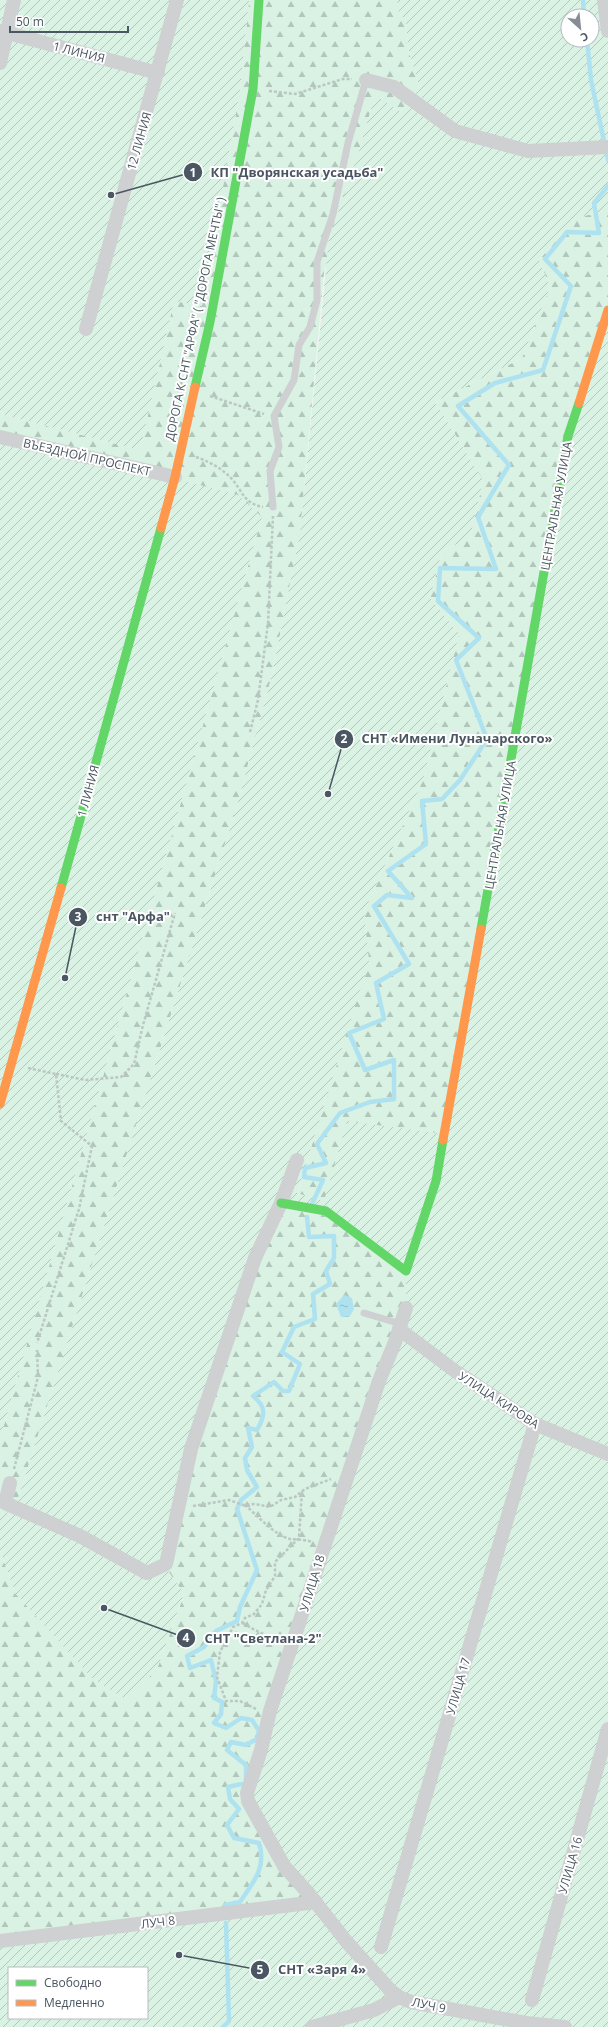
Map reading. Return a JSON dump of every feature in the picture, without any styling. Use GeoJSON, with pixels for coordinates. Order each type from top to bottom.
{"type":"FeatureCollection","features":[{"type":"Feature","properties":{"kind":"street"},"geometry":{"type":"LineString","coordinates":[[0,63],[4,32],[14,0]]}},
{"type":"Feature","properties":{"kind":"street","name":"12 ЛИНИЯ"},"geometry":{"type":"LineString","coordinates":[[86,329],[177,0]]}},
{"type":"Feature","properties":{"kind":"street","name":"ДОРОГА К СНТ \"АРФА\" ( \"ДОРОГА МЕЧТЫ\" )"},"geometry":{"type":"LineString","coordinates":[[175,477],[210,322],[253,89],[259,0]]}},
{"type":"Feature","properties":{"kind":"street"},"geometry":{"type":"LineString","coordinates":[[604,0],[608,31]]}},
{"type":"Feature","properties":{"kind":"street","name":"1 ЛИНИЯ"},"geometry":{"type":"LineString","coordinates":[[4,32],[158,73]]}},
{"type":"Feature","properties":{"kind":"street"},"geometry":{"type":"LineString","coordinates":[[366,80],[394,87],[456,131],[528,152],[608,147]]}},
{"type":"Feature","properties":{"kind":"street","name":"ЦЕНТРАЛЬНАЯ УЛИЦА"},"geometry":{"type":"LineString","coordinates":[[282,1203],[326,1211],[406,1271],[436,1181],[568,436],[608,310]]}},
{"type":"Feature","properties":{"kind":"street","name":"ВЪЕЗДНОЙ ПРОСПЕКТ"},"geometry":{"type":"LineString","coordinates":[[0,437],[175,477]]}},
{"type":"Feature","properties":{"kind":"street","name":"1 ЛИНИЯ"},"geometry":{"type":"LineString","coordinates":[[0,1104],[7,1072],[175,477]]}},
{"type":"Feature","properties":{"kind":"street"},"geometry":{"type":"LineString","coordinates":[[10,1483],[5,1504],[80,1536],[147,1573],[166,1564],[191,1449],[255,1258],[282,1203],[297,1160]]}},
{"type":"Feature","properties":{"kind":"street","name":"УЛИЦА 18"},"geometry":{"type":"LineString","coordinates":[[313,1899],[284,1866],[248,1801],[247,1793],[261,1750],[268,1716],[324,1545],[379,1381],[406,1308]]}},
{"type":"Feature","properties":{"kind":"street","name":"УЛИЦА КИРОВА"},"geometry":{"type":"LineString","coordinates":[[400,1327],[455,1371],[535,1424],[608,1454]]}},
{"type":"Feature","properties":{"kind":"street","name":"УЛИЦА 17"},"geometry":{"type":"LineString","coordinates":[[381,1947],[535,1424]]}},
{"type":"Feature","properties":{"kind":"street","name":"УЛИЦА 16"},"geometry":{"type":"LineString","coordinates":[[532,2000],[608,1729]]}},
{"type":"Feature","properties":{"kind":"street","name":"ЛУЧ 8"},"geometry":{"type":"LineString","coordinates":[[0,1941],[313,1899]]}},
{"type":"Feature","properties":{"kind":"street","name":"ЛУЧ 9"},"geometry":{"type":"LineString","coordinates":[[313,1899],[346,1942],[390,1990],[399,1997],[411,2002],[526,2025],[565,2027]]}},
{"type":"Feature","properties":{"kind":"street"},"geometry":{"type":"LineString","coordinates":[[312,2027],[374,2010],[399,1997]]}},
{"type":"Feature","properties":{"kind":"lane"},"geometry":{"type":"LineString","coordinates":[[273,507],[270,470],[279,447],[274,416],[294,380],[298,345],[310,327],[317,300],[317,262],[333,214],[348,143],[366,80]]}},
{"type":"Feature","properties":{"kind":"lane"},"geometry":{"type":"LineString","coordinates":[[364,1313],[400,1327]]}},
{"type":"Feature","properties":{"kind":"path"},"geometry":{"type":"LineString","coordinates":[[253,89],[295,94],[343,79],[366,80]]}},
{"type":"Feature","properties":{"kind":"path"},"geometry":{"type":"LineString","coordinates":[[194,390],[238,406],[274,416]]}},
{"type":"Feature","properties":{"kind":"path"},"geometry":{"type":"LineString","coordinates":[[181,451],[207,461],[230,477],[248,502],[262,507],[273,507],[268,623],[258,700],[250,732]]}},
{"type":"Feature","properties":{"kind":"path"},"geometry":{"type":"LineString","coordinates":[[7,1072],[56,1074],[86,1080],[121,1077],[134,1064],[143,1025],[175,913]]}},
{"type":"Feature","properties":{"kind":"path"},"geometry":{"type":"LineString","coordinates":[[37,1343],[78,1209],[92,1146],[61,1121],[56,1074]]}},
{"type":"Feature","properties":{"kind":"path"},"geometry":{"type":"LineString","coordinates":[[10,1483],[38,1377],[37,1350]]}},
{"type":"Feature","properties":{"kind":"path"},"geometry":{"type":"LineString","coordinates":[[177,1513],[203,1503],[229,1500],[244,1505],[254,1504],[270,1507],[281,1500],[294,1497],[302,1491],[326,1480],[343,1476],[347,1478]]}},
{"type":"Feature","properties":{"kind":"path"},"geometry":{"type":"LineString","coordinates":[[268,1716],[240,1701],[226,1701],[217,1677],[220,1652],[233,1626],[242,1623],[244,1618],[254,1614],[262,1604],[266,1590],[275,1576],[275,1562],[299,1538],[302,1491]]}},
{"type":"Feature","properties":{"kind":"path"},"geometry":{"type":"LineString","coordinates":[[244,1505],[275,1531],[292,1539],[299,1538],[324,1545]]}},
{"type":"Feature","properties":{"kind":"path"},"geometry":{"type":"LineString","coordinates":[[242,1623],[252,1629],[268,1635],[282,1645],[291,1649]]}},
{"type":"Feature","properties":{"kind":"green space"},"geometry":{"type":"Polygon","coordinates":[[[0,0],[249,0],[240,90],[202,306],[174,301],[140,450],[0,414],[0,0]]]}},
{"type":"Feature","properties":{"kind":"green space"},"geometry":{"type":"Polygon","coordinates":[[[249,0],[397,0],[399,14],[406,20],[408,48],[420,89],[401,112],[375,96],[324,273],[300,533],[272,675],[236,809],[15,1508],[0,1517],[0,1439],[262,517],[0,436],[0,414],[140,450],[174,300],[202,305],[240,90],[249,0]]]}},
{"type":"Feature","properties":{"kind":"green space"},"geometry":{"type":"Polygon","coordinates":[[[397,0],[608,0],[608,210],[576,218],[539,260],[550,287],[522,358],[435,402],[483,480],[470,538],[442,551],[430,598],[459,634],[423,780],[364,912],[369,961],[297,1193],[324,1201],[347,1121],[444,1134],[568,436],[608,310],[608,2027],[0,2027],[0,1941],[317,1904],[248,1801],[406,1303],[406,1269],[326,1211],[285,1204],[255,1258],[164,1565],[184,1594],[157,1669],[127,1700],[93,1679],[15,1593],[0,1550],[0,1517],[15,1508],[236,809],[272,675],[300,533],[329,238],[355,165],[375,95],[401,112],[420,89],[408,48],[406,20],[399,14],[397,0]]]}},
{"type":"Feature","properties":{"kind":"green space"},"geometry":{"type":"Polygon","coordinates":[[[608,210],[608,310],[445,1135],[324,1202],[297,1194],[368,961],[364,912],[423,780],[459,634],[430,598],[442,551],[470,538],[483,480],[435,402],[522,358],[550,287],[539,260],[576,218],[608,210]]]}},
{"type":"Feature","properties":{"kind":"green space"},"geometry":{"type":"Polygon","coordinates":[[[0,436],[147,471],[238,495],[262,517],[0,1439],[0,436]]]}},
{"type":"Feature","properties":{"kind":"green space"},"geometry":{"type":"Polygon","coordinates":[[[285,1204],[326,1211],[406,1269],[406,1303],[317,1904],[0,1941],[0,1550],[15,1593],[41,1621],[157,1669],[184,1595],[164,1565],[191,1449],[255,1258],[285,1204]]]}},
{"type":"Feature","properties":{"kind":"water"},"geometry":{"type":"Polygon","coordinates":[[[344,1295],[352,1298],[354,1309],[350,1316],[341,1317],[336,1304],[344,1295]]]}},
{"type":"Feature","properties":{"kind":"waterway"},"geometry":{"type":"LineString","coordinates":[[583,0],[584,8]]}},
{"type":"Feature","properties":{"kind":"waterway"},"geometry":{"type":"LineString","coordinates":[[588,48],[591,80],[608,160]]}},
{"type":"Feature","properties":{"kind":"waterway"},"geometry":{"type":"LineString","coordinates":[[312,1204],[323,1180],[304,1177],[305,1168],[326,1163],[317,1144],[340,1113],[370,1102],[394,1099],[394,1060],[365,1070],[349,1033],[384,1019],[376,983],[409,964],[374,906],[387,895],[412,898],[388,871],[426,844],[422,801],[442,799],[460,780],[487,739],[456,660],[479,638],[438,601],[440,568],[496,569],[478,517],[509,465],[458,406],[495,383],[543,370],[571,286],[545,259],[567,232],[599,233],[594,203],[608,186]]}},
{"type":"Feature","properties":{"kind":"waterway"},"geometry":{"type":"LineString","coordinates":[[225,1905],[240,1902],[254,1881],[260,1867],[261,1860],[259,1843],[234,1838],[227,1825],[239,1809],[230,1799],[228,1787],[246,1783],[246,1765],[227,1750],[231,1742],[246,1745],[257,1739],[259,1731],[252,1720],[241,1718],[226,1728],[214,1723],[221,1714],[222,1702],[214,1698],[216,1681],[211,1660],[190,1668],[187,1656],[204,1647],[216,1631],[237,1621],[240,1607],[257,1570],[237,1509],[241,1500],[257,1487],[247,1470],[245,1458],[252,1447],[248,1428],[257,1430],[263,1416],[263,1408],[258,1400],[253,1396],[274,1382],[283,1391],[289,1391],[300,1364],[282,1352],[294,1327],[315,1319],[313,1294],[330,1284],[326,1271],[334,1258],[334,1236],[309,1237],[307,1217]]}},
{"type":"Feature","properties":{"kind":"waterway"},"geometry":{"type":"LineString","coordinates":[[223,2027],[229,2021],[226,1923]]}},
{"type":"Feature","properties":{"kind":"traffic: fast"},"geometry":{"type":"LineString","coordinates":[[195,387],[210,322],[253,89],[259,0]]}},
{"type":"Feature","properties":{"kind":"traffic: fast"},"geometry":{"type":"LineString","coordinates":[[481,929],[568,436],[579,403]]}},
{"type":"Feature","properties":{"kind":"traffic: fast"},"geometry":{"type":"LineString","coordinates":[[61,888],[161,528]]}},
{"type":"Feature","properties":{"kind":"traffic: fast"},"geometry":{"type":"LineString","coordinates":[[281,1203],[326,1211],[406,1271],[436,1181],[443,1140]]}},
{"type":"Feature","properties":{"kind":"traffic: slow"},"geometry":{"type":"LineString","coordinates":[[579,403],[608,310]]}},
{"type":"Feature","properties":{"kind":"traffic: slow"},"geometry":{"type":"LineString","coordinates":[[161,528],[175,477],[195,387]]}},
{"type":"Feature","properties":{"kind":"traffic: slow"},"geometry":{"type":"LineString","coordinates":[[0,1104],[61,888]]}},
{"type":"Feature","properties":{"kind":"traffic: slow"},"geometry":{"type":"LineString","coordinates":[[443,1140],[481,929]]}},
{"type":"Feature","properties":{"kind":"place","name":"КП \"Дворянская усадьба\""},"geometry":{"type":"Point","coordinates":[111,195]}},
{"type":"Feature","properties":{"kind":"place","name":"СНТ «Имени Луначарского»"},"geometry":{"type":"Point","coordinates":[328,794]}},
{"type":"Feature","properties":{"kind":"place","name":"снт \"Арфа\""},"geometry":{"type":"Point","coordinates":[65,978]}},
{"type":"Feature","properties":{"kind":"place","name":"СНТ \"Светлана-2\""},"geometry":{"type":"Point","coordinates":[104,1608]}},
{"type":"Feature","properties":{"kind":"place","name":"СНТ «Заря 4»"},"geometry":{"type":"Point","coordinates":[179,1955]}}]}
